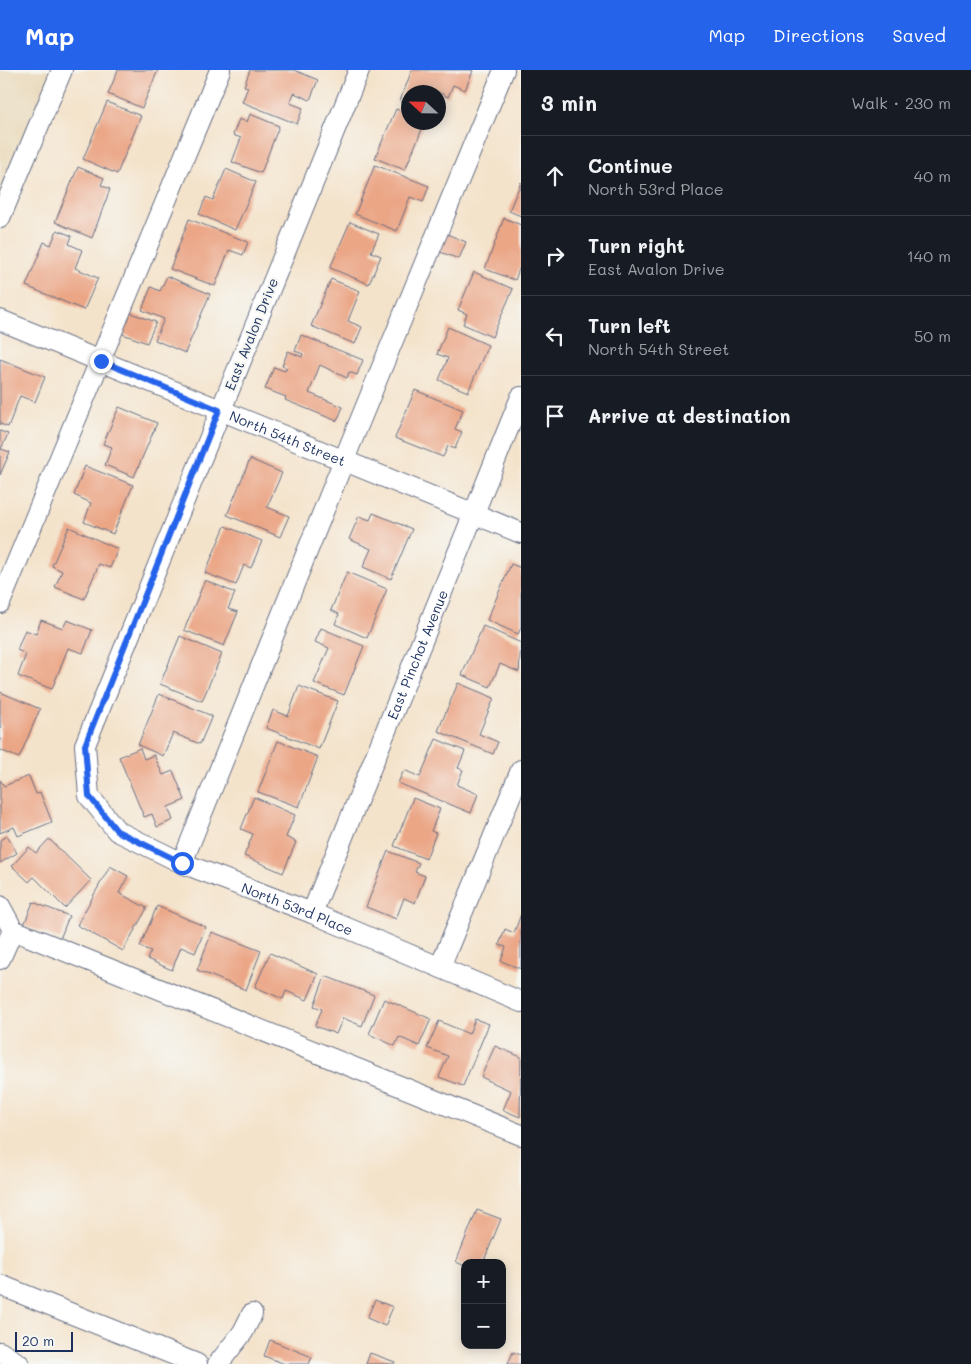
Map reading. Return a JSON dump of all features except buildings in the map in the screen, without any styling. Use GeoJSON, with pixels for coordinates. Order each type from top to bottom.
{"type":"FeatureCollection","features":[{"type":"Feature","properties":{"kind":"street"},"geometry":{"type":"LineString","coordinates":[[0,218],[62,70]]}},
{"type":"Feature","properties":{"kind":"street"},"geometry":{"type":"LineString","coordinates":[[0,603],[220,70]]}},
{"type":"Feature","properties":{"kind":"street","name":"East Avalon Drive"},"geometry":{"type":"LineString","coordinates":[[89,796],[85,745],[219,410],[359,70]]}},
{"type":"Feature","properties":{"kind":"street"},"geometry":{"type":"LineString","coordinates":[[182,863],[344,460],[504,70]]}},
{"type":"Feature","properties":{"kind":"street","name":"North 54th Street"},"geometry":{"type":"LineString","coordinates":[[0,320],[521,533]]}},
{"type":"Feature","properties":{"kind":"street","name":"East Pinchot Avenue"},"geometry":{"type":"LineString","coordinates":[[312,913],[521,397]]}},
{"type":"Feature","properties":{"kind":"street"},"geometry":{"type":"LineString","coordinates":[[440,968],[521,770]]}},
{"type":"Feature","properties":{"kind":"street","name":"North 53rd Place"},"geometry":{"type":"LineString","coordinates":[[89,796],[117,831],[182,863],[312,913],[521,1002]]}},
{"type":"Feature","properties":{"kind":"street"},"geometry":{"type":"LineString","coordinates":[[0,906],[13,930],[521,1135]]}},
{"type":"Feature","properties":{"kind":"street"},"geometry":{"type":"LineString","coordinates":[[0,959],[13,930]]}},
{"type":"Feature","properties":{"kind":"street"},"geometry":{"type":"LineString","coordinates":[[0,1286],[197,1364]]}},
{"type":"Feature","properties":{"kind":"street"},"geometry":{"type":"LineString","coordinates":[[218,1364],[243,1332],[252,1314]]}},
{"type":"Feature","properties":{"kind":"shaded area"},"geometry":{"type":"Polygon","coordinates":[[[0,70],[57,70],[0,210],[0,70]]]}},
{"type":"Feature","properties":{"kind":"route"},"geometry":{"type":"LineString","coordinates":[[101,361],[219,410],[85,745],[89,796],[117,831],[182,863]]}}]}
